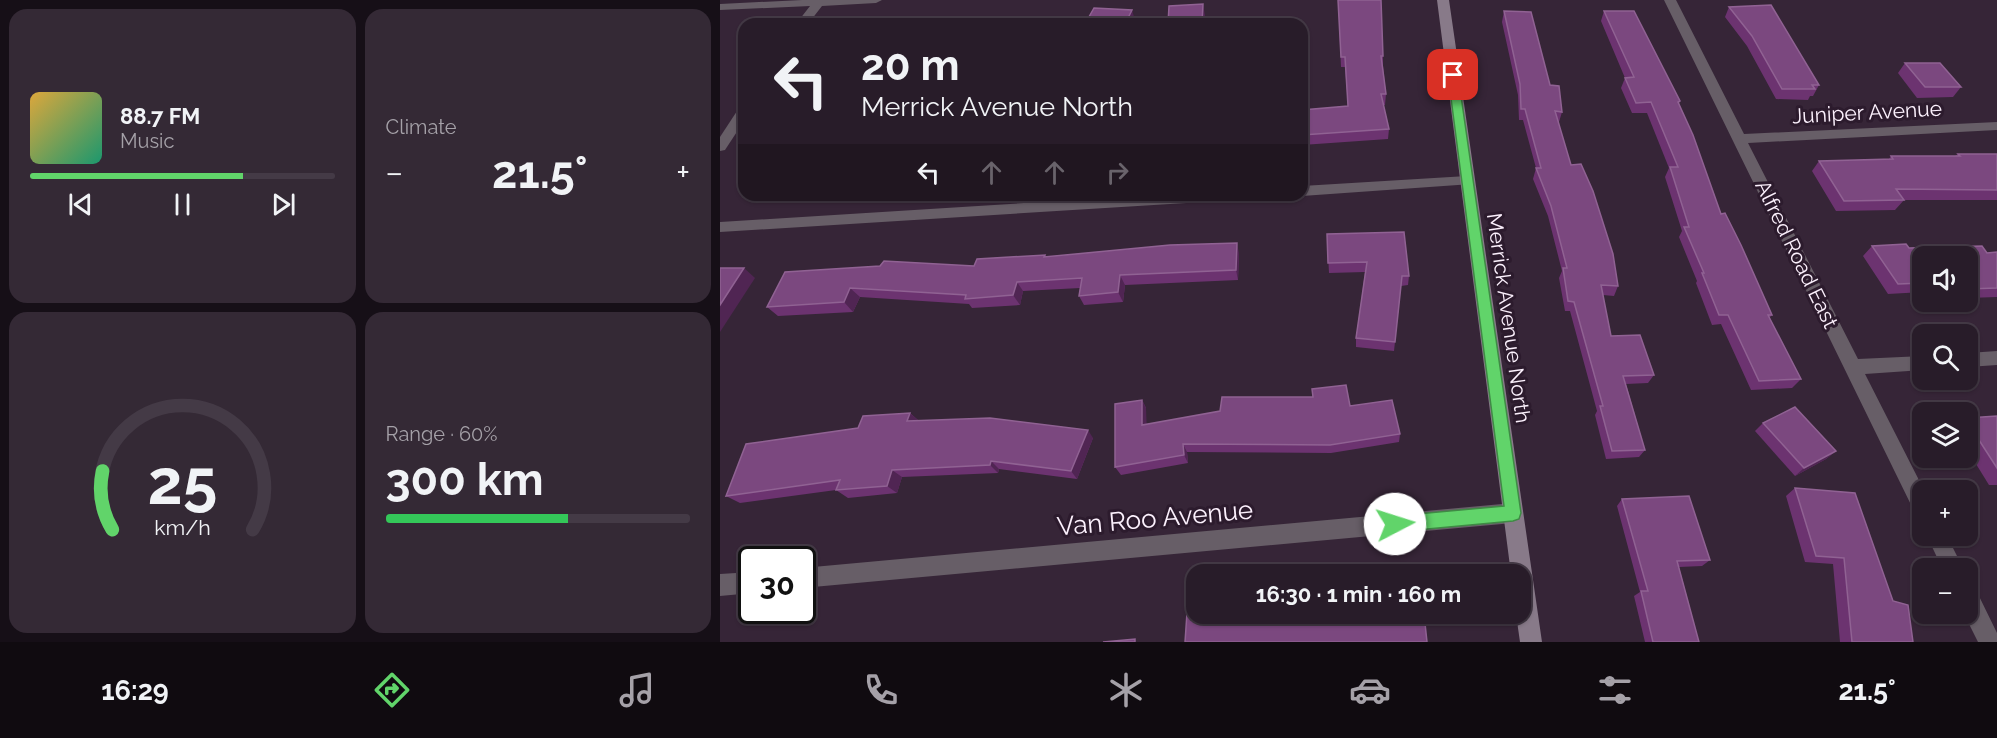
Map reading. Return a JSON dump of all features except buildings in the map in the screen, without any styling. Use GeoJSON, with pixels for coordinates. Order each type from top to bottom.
{"type":"FeatureCollection","features":[{"type":"Feature","properties":{"kind":"main road","name":"Merrick Avenue North"},"geometry":{"type":"LineString","coordinates":[[1443,0],[1532,642]]}},
{"type":"Feature","properties":{"kind":"street"},"geometry":{"type":"LineString","coordinates":[[720,7],[876,0]]}},
{"type":"Feature","properties":{"kind":"street","name":"Alfred Road East"},"geometry":{"type":"LineString","coordinates":[[1670,0],[1912,486]]}},
{"type":"Feature","properties":{"kind":"street"},"geometry":{"type":"LineString","coordinates":[[807,18],[820,1]]}},
{"type":"Feature","properties":{"kind":"street"},"geometry":{"type":"LineString","coordinates":[[720,147],[738,120]]}},
{"type":"Feature","properties":{"kind":"street","name":"Juniper Avenue"},"geometry":{"type":"LineString","coordinates":[[1739,139],[1997,126]]}},
{"type":"Feature","properties":{"kind":"street"},"geometry":{"type":"LineString","coordinates":[[1308,191],[1467,181]]}},
{"type":"Feature","properties":{"kind":"street"},"geometry":{"type":"LineString","coordinates":[[720,227],[1138,201]]}},
{"type":"Feature","properties":{"kind":"street"},"geometry":{"type":"LineString","coordinates":[[1978,359],[1997,358]]}},
{"type":"Feature","properties":{"kind":"street"},"geometry":{"type":"LineString","coordinates":[[1853,367],[1912,364]]}},
{"type":"Feature","properties":{"kind":"street","name":"Van Roo Avenue"},"geometry":{"type":"LineString","coordinates":[[816,577],[1513,513]]}},
{"type":"Feature","properties":{"kind":"street"},"geometry":{"type":"LineString","coordinates":[[720,585],[738,583]]}},
{"type":"Feature","properties":{"kind":"street"},"geometry":{"type":"LineString","coordinates":[[1978,618],[1990,642]]}},
{"type":"Feature","properties":{"kind":"route"},"geometry":{"type":"LineString","coordinates":[[1395,524],[1513,513],[1453,75]]}}]}
